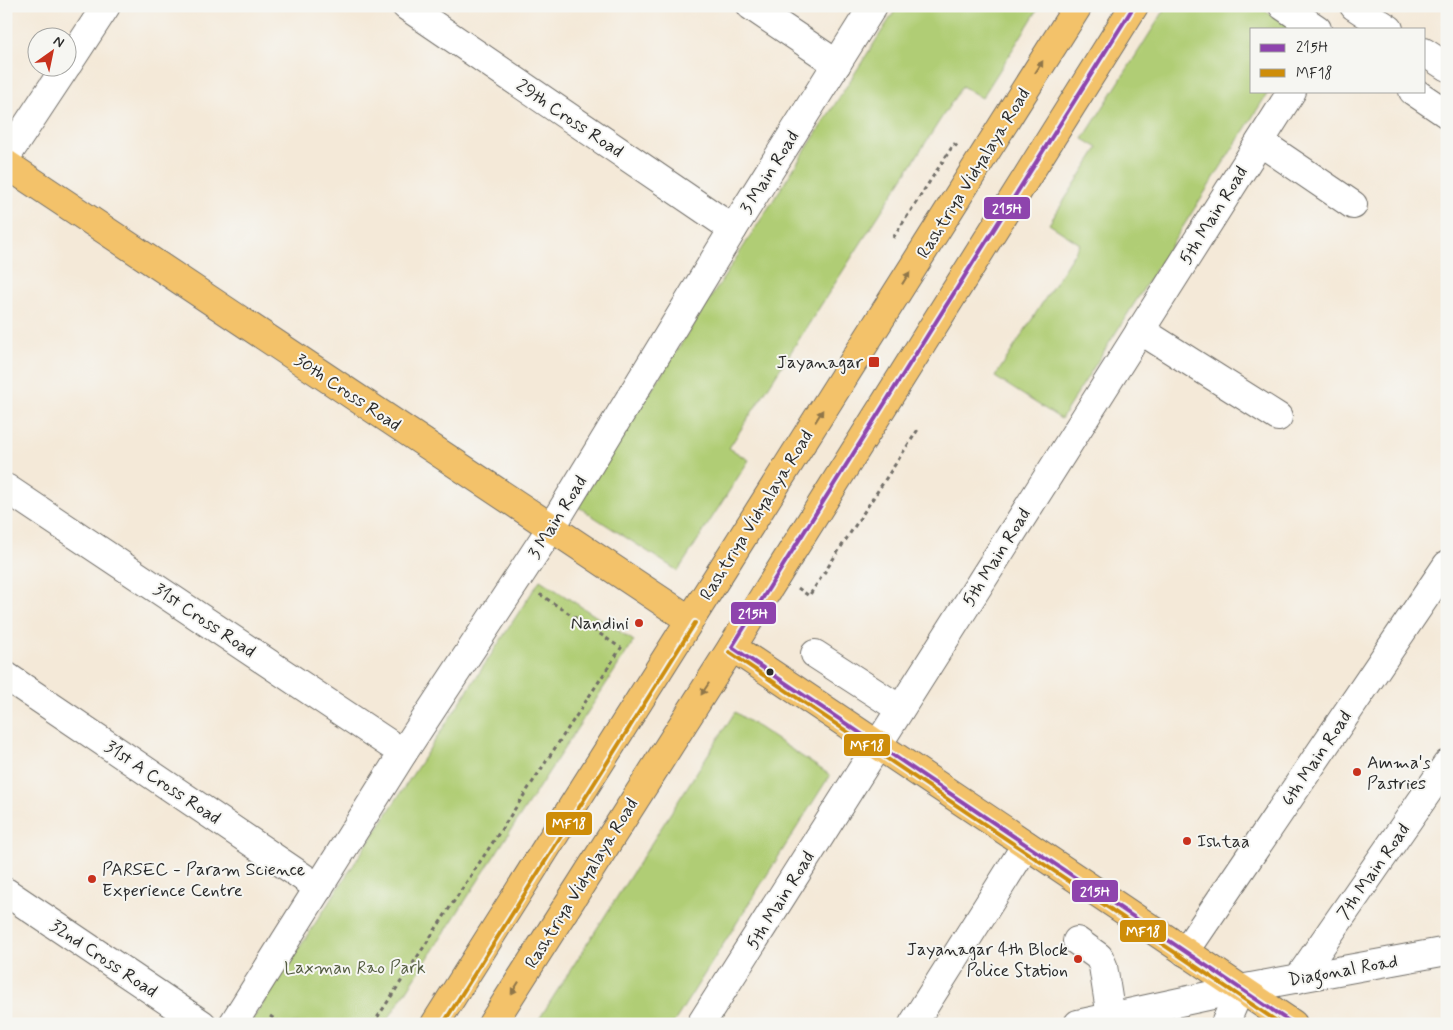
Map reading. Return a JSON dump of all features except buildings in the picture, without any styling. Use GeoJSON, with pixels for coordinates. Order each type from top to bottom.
{"type":"FeatureCollection","features":[{"type":"Feature","properties":{"kind":"main road","name":"Rashtriya Vidyalaya Road"},"geometry":{"type":"LineString","coordinates":[[435,1024],[1078,6]]}},
{"type":"Feature","properties":{"kind":"main road","name":"Rashtriya Vidyalaya Road"},"geometry":{"type":"LineString","coordinates":[[492,1024],[732,648],[1134,6]]}},
{"type":"Feature","properties":{"kind":"main road","name":"30th Cross Road"},"geometry":{"type":"LineString","coordinates":[[6,164],[690,620]]}},
{"type":"Feature","properties":{"kind":"main road"},"geometry":{"type":"LineString","coordinates":[[732,648],[1292,1024]]}},
{"type":"Feature","properties":{"kind":"street"},"geometry":{"type":"LineString","coordinates":[[78,48],[106,6]]}},
{"type":"Feature","properties":{"kind":"street","name":"29th Cross Road"},"geometry":{"type":"LineString","coordinates":[[406,6],[733,229]]}},
{"type":"Feature","properties":{"kind":"street"},"geometry":{"type":"LineString","coordinates":[[751,6],[837,64]]}},
{"type":"Feature","properties":{"kind":"street","name":"3 Main Road"},"geometry":{"type":"LineString","coordinates":[[233,1024],[403,753],[552,528],[733,229],[873,6]]}},
{"type":"Feature","properties":{"kind":"street"},"geometry":{"type":"LineString","coordinates":[[1283,6],[1315,28]]}},
{"type":"Feature","properties":{"kind":"street"},"geometry":{"type":"LineString","coordinates":[[1354,6],[1387,28]]}},
{"type":"Feature","properties":{"kind":"street"},"geometry":{"type":"LineString","coordinates":[[1426,53],[1447,67]]}},
{"type":"Feature","properties":{"kind":"street"},"geometry":{"type":"LineString","coordinates":[[6,157],[58,78]]}},
{"type":"Feature","properties":{"kind":"street","name":"5th Main Road"},"geometry":{"type":"LineString","coordinates":[[701,1024],[1291,92]]}},
{"type":"Feature","properties":{"kind":"street"},"geometry":{"type":"LineString","coordinates":[[1414,92],[1447,114]]}},
{"type":"Feature","properties":{"kind":"street"},"geometry":{"type":"LineString","coordinates":[[1260,142],[1353,205]]}},
{"type":"Feature","properties":{"kind":"street"},"geometry":{"type":"LineString","coordinates":[[1140,330],[1278,417]]}},
{"type":"Feature","properties":{"kind":"street","name":"31st Cross Road"},"geometry":{"type":"LineString","coordinates":[[6,488],[403,753]]}},
{"type":"Feature","properties":{"kind":"street","name":"6th Main Road"},"geometry":{"type":"LineString","coordinates":[[1185,952],[1446,566]]}},
{"type":"Feature","properties":{"kind":"street"},"geometry":{"type":"LineString","coordinates":[[815,654],[900,709]]}},
{"type":"Feature","properties":{"kind":"street","name":"31st A Cross Road"},"geometry":{"type":"LineString","coordinates":[[6,676],[319,888]]}},
{"type":"Feature","properties":{"kind":"street","name":"7th Main Road"},"geometry":{"type":"LineString","coordinates":[[1298,978],[1447,764]]}},
{"type":"Feature","properties":{"kind":"street"},"geometry":{"type":"LineString","coordinates":[[913,1024],[1026,845]]}},
{"type":"Feature","properties":{"kind":"street","name":"32nd Cross Road"},"geometry":{"type":"LineString","coordinates":[[6,892],[202,1024]]}},
{"type":"Feature","properties":{"kind":"street"},"geometry":{"type":"LineString","coordinates":[[1077,942],[1099,957],[1111,1017]]}},
{"type":"Feature","properties":{"kind":"street","name":"Diagonal Road"},"geometry":{"type":"LineString","coordinates":[[1078,1024],[1240,988],[1447,951]]}},
{"type":"Feature","properties":{"kind":"street"},"geometry":{"type":"LineString","coordinates":[[1225,1024],[1240,988]]}},
{"type":"Feature","properties":{"kind":"path"},"geometry":{"type":"LineString","coordinates":[[893,238],[954,144],[962,150]]}},
{"type":"Feature","properties":{"kind":"path"},"geometry":{"type":"LineString","coordinates":[[794,586],[809,596],[919,428]]}},
{"type":"Feature","properties":{"kind":"path"},"geometry":{"type":"LineString","coordinates":[[373,1024],[621,648],[541,595]]}},
{"type":"Feature","properties":{"kind":"green space"},"geometry":{"type":"Polygon","coordinates":[[[898,6],[1040,6],[982,98],[962,86],[729,448],[749,460],[678,571],[577,506],[898,6]]]}},
{"type":"Feature","properties":{"kind":"green space"},"geometry":{"type":"Polygon","coordinates":[[[1167,6],[1258,6],[1291,28],[1250,28],[1250,92],[1268,92],[1061,419],[995,377],[1080,244],[1049,224],[1098,148],[1083,139],[1167,6]]]}},
{"type":"Feature","properties":{"kind":"green space","name":"Laxman Rao Park"},"geometry":{"type":"Polygon","coordinates":[[[540,580],[634,641],[385,1024],[258,1024],[252,1020],[540,580]]]}},
{"type":"Feature","properties":{"kind":"green space"},"geometry":{"type":"Polygon","coordinates":[[[735,712],[830,775],[673,1024],[536,1024],[735,712]]]}},
{"type":"Feature","properties":{"kind":"transit line","name":"215H"},"geometry":{"type":"LineString","coordinates":[[1134,6],[732,647],[1293,1024]]}},
{"type":"Feature","properties":{"kind":"transit line","name":"MF18"},"geometry":{"type":"LineString","coordinates":[[443,1024],[695,623]]}},
{"type":"Feature","properties":{"kind":"transit line","name":"MF18"},"geometry":{"type":"LineString","coordinates":[[729,652],[1281,1024]]}},
{"type":"Feature","properties":{"kind":"place","name":"Jayanagar"},"geometry":{"type":"Point","coordinates":[874,362]}},
{"type":"Feature","properties":{"kind":"place","name":"Nandini"},"geometry":{"type":"Point","coordinates":[639,623]}},
{"type":"Feature","properties":{"kind":"place","name":"Amma's Pastries"},"geometry":{"type":"Point","coordinates":[1357,772]}},
{"type":"Feature","properties":{"kind":"place","name":"Ishtaa"},"geometry":{"type":"Point","coordinates":[1187,841]}},
{"type":"Feature","properties":{"kind":"place","name":"PARSEC - Param Science Experience Centre"},"geometry":{"type":"Point","coordinates":[92,879]}},
{"type":"Feature","properties":{"kind":"place","name":"Jayanagar 4th Block Police Station"},"geometry":{"type":"Point","coordinates":[1078,959]}}]}
